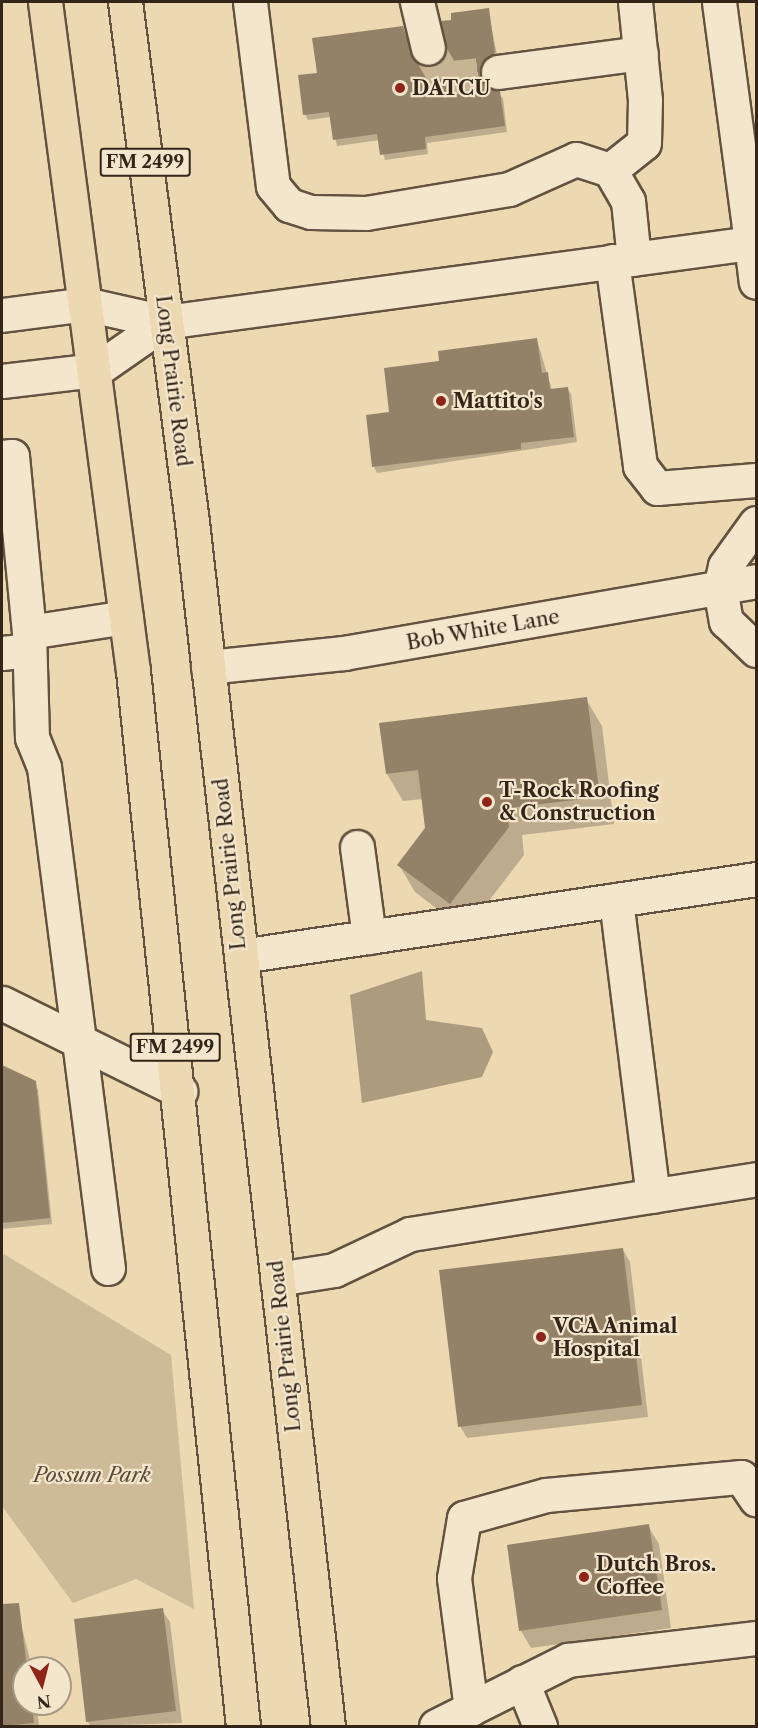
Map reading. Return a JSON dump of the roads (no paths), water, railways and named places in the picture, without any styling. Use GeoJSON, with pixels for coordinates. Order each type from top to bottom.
{"type":"FeatureCollection","features":[{"type":"Feature","properties":{"kind":"main road","name":"FM 2499"},"geometry":{"type":"LineString","coordinates":[[45,2],[85,304],[96,369],[126,617],[180,1091],[243,1726]]}},
{"type":"Feature","properties":{"kind":"main road","name":"Long Prairie Road"},"geometry":{"type":"LineString","coordinates":[[125,2],[208,667],[328,1726]]}},
{"type":"Feature","properties":{"kind":"street"},"geometry":{"type":"LineString","coordinates":[[250,2],[273,186],[289,205],[311,212],[366,213],[509,189],[576,159],[610,170],[628,201],[623,260],[640,466],[657,488],[756,480]]}},
{"type":"Feature","properties":{"kind":"street"},"geometry":{"type":"LineString","coordinates":[[417,2],[428,48]]}},
{"type":"Feature","properties":{"kind":"street"},"geometry":{"type":"LineString","coordinates":[[610,170],[644,143],[641,53],[634,2]]}},
{"type":"Feature","properties":{"kind":"street"},"geometry":{"type":"LineString","coordinates":[[719,2],[754,242],[756,282]]}},
{"type":"Feature","properties":{"kind":"street"},"geometry":{"type":"LineString","coordinates":[[498,72],[641,53]]}},
{"type":"Feature","properties":{"kind":"street"},"geometry":{"type":"LineString","coordinates":[[2,315],[85,304],[165,322],[754,242]]}},
{"type":"Feature","properties":{"kind":"street"},"geometry":{"type":"LineString","coordinates":[[2,381],[96,369],[165,322]]}},
{"type":"Feature","properties":{"kind":"street"},"geometry":{"type":"LineString","coordinates":[[2,457],[12,456],[20,645],[32,738],[44,767],[81,1041],[108,1268]]}},
{"type":"Feature","properties":{"kind":"street"},"geometry":{"type":"LineString","coordinates":[[756,523],[725,566],[720,588],[726,621],[756,650]]}},
{"type":"Feature","properties":{"kind":"street","name":"Bob White Lane"},"geometry":{"type":"LineString","coordinates":[[208,667],[344,653],[756,581]]}},
{"type":"Feature","properties":{"kind":"street"},"geometry":{"type":"LineString","coordinates":[[20,645],[126,617]]}},
{"type":"Feature","properties":{"kind":"street"},"geometry":{"type":"LineString","coordinates":[[357,847],[369,937]]}},
{"type":"Feature","properties":{"kind":"street"},"geometry":{"type":"LineString","coordinates":[[241,956],[756,879]]}},
{"type":"Feature","properties":{"kind":"street"},"geometry":{"type":"LineString","coordinates":[[616,900],[653,1196]]}},
{"type":"Feature","properties":{"kind":"street"},"geometry":{"type":"LineString","coordinates":[[2,1003],[180,1091]]}},
{"type":"Feature","properties":{"kind":"street"},"geometry":{"type":"LineString","coordinates":[[277,1279],[334,1270],[410,1234],[756,1179]]}},
{"type":"Feature","properties":{"kind":"street"},"geometry":{"type":"LineString","coordinates":[[471,1709],[454,1578],[465,1518],[546,1495],[741,1477],[756,1499]]}},
{"type":"Feature","properties":{"kind":"street"},"geometry":{"type":"LineString","coordinates":[[436,1726],[568,1660],[756,1638]]}},
{"type":"Feature","properties":{"kind":"street"},"geometry":{"type":"LineString","coordinates":[[522,1682],[540,1726]]}},
{"type":"Feature","properties":{"kind":"tunnel"},"geometry":{"type":"LineString","coordinates":[[428,48],[445,78],[498,72]]}},
{"type":"Feature","properties":{"kind":"place","name":"DATCU"},"geometry":{"type":"Point","coordinates":[400,88]}},
{"type":"Feature","properties":{"kind":"place","name":"Mattito's"},"geometry":{"type":"Point","coordinates":[441,401]}},
{"type":"Feature","properties":{"kind":"place","name":"T-Rock Roofing & Construction"},"geometry":{"type":"Point","coordinates":[487,802]}},
{"type":"Feature","properties":{"kind":"place","name":"VCA Animal Hospital"},"geometry":{"type":"Point","coordinates":[541,1337]}},
{"type":"Feature","properties":{"kind":"place","name":"Dutch Bros. Coffee"},"geometry":{"type":"Point","coordinates":[584,1577]}},
{"type":"Feature","properties":{"kind":"park label","name":"Possum Park"},"geometry":{"type":"Point","coordinates":[92,1475]}}]}
